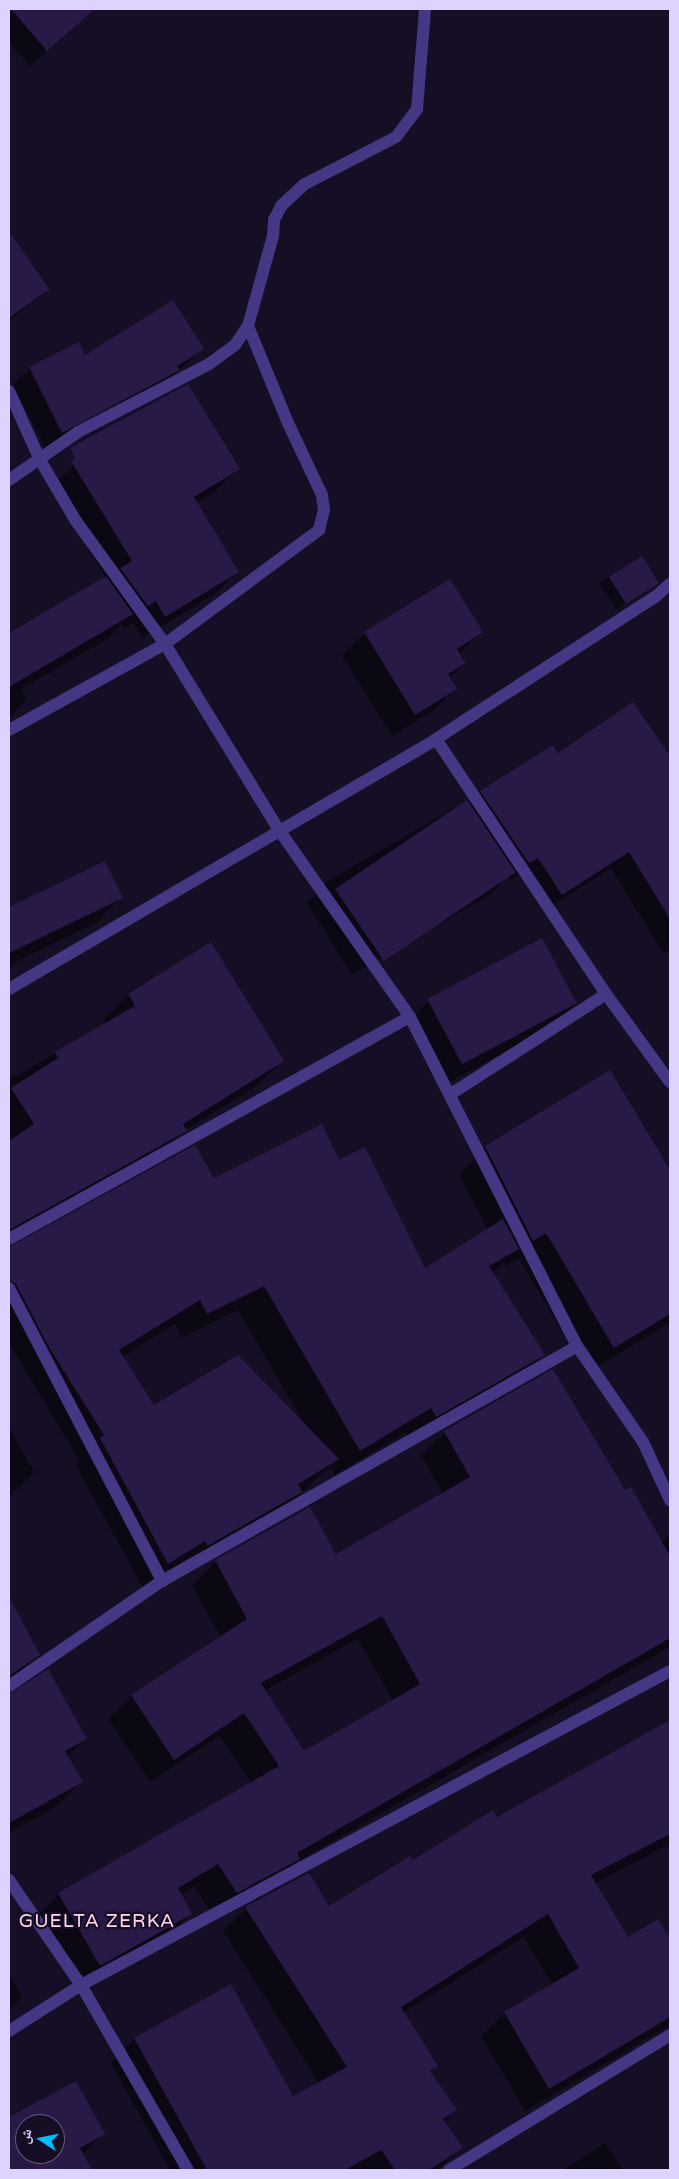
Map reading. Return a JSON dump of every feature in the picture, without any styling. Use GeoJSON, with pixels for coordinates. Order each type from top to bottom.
{"type":"FeatureCollection","features":[{"type":"Feature","properties":{"kind":"street"},"geometry":{"type":"LineString","coordinates":[[9,480],[78,432],[209,364],[236,345],[248,326],[273,236],[274,220],[281,206],[305,184],[396,137],[417,109],[425,9]]}},
{"type":"Feature","properties":{"kind":"street"},"geometry":{"type":"LineString","coordinates":[[9,730],[165,644],[319,530],[324,510],[322,495],[288,423],[248,326]]}},
{"type":"Feature","properties":{"kind":"street"},"geometry":{"type":"LineString","coordinates":[[9,390],[40,460],[76,521],[165,644],[279,830],[410,1017],[451,1094],[577,1346],[643,1442],[670,1500]]}},
{"type":"Feature","properties":{"kind":"street"},"geometry":{"type":"LineString","coordinates":[[9,989],[436,740],[655,597],[670,584]]}},
{"type":"Feature","properties":{"kind":"street"},"geometry":{"type":"LineString","coordinates":[[436,740],[606,994],[670,1082]]}},
{"type":"Feature","properties":{"kind":"street"},"geometry":{"type":"LineString","coordinates":[[451,1094],[606,994]]}},
{"type":"Feature","properties":{"kind":"street"},"geometry":{"type":"LineString","coordinates":[[9,1239],[410,1017]]}},
{"type":"Feature","properties":{"kind":"street"},"geometry":{"type":"LineString","coordinates":[[9,1288],[162,1581]]}},
{"type":"Feature","properties":{"kind":"street"},"geometry":{"type":"LineString","coordinates":[[9,1686],[162,1581],[577,1346]]}},
{"type":"Feature","properties":{"kind":"street"},"geometry":{"type":"LineString","coordinates":[[9,2031],[81,1985],[670,1671]]}},
{"type":"Feature","properties":{"kind":"street"},"geometry":{"type":"LineString","coordinates":[[9,1880],[81,1985],[188,2170]]}},
{"type":"Feature","properties":{"kind":"street"},"geometry":{"type":"LineString","coordinates":[[449,2170],[670,2034]]}},
{"type":"Feature","properties":{"kind":"building"},"geometry":{"type":"Polygon","coordinates":[[[11,9],[95,9],[47,51],[11,9]]]}},
{"type":"Feature","properties":{"kind":"building"},"geometry":{"type":"Polygon","coordinates":[[[9,231],[49,289],[9,318],[9,231]]]}},
{"type":"Feature","properties":{"kind":"building"},"geometry":{"type":"Polygon","coordinates":[[[173,300],[204,349],[177,366],[180,370],[62,433],[29,367],[79,342],[85,355],[173,300]]]}},
{"type":"Feature","properties":{"kind":"building"},"geometry":{"type":"Polygon","coordinates":[[[188,384],[240,469],[194,497],[239,572],[165,617],[156,601],[148,606],[120,568],[132,561],[71,461],[75,458],[70,448],[188,384]]]}},
{"type":"Feature","properties":{"kind":"building"},"geometry":{"type":"Polygon","coordinates":[[[642,556],[659,583],[626,604],[609,577],[642,556]]]}},
{"type":"Feature","properties":{"kind":"building"},"geometry":{"type":"Polygon","coordinates":[[[106,576],[133,614],[9,687],[9,633],[106,576]]]}},
{"type":"Feature","properties":{"kind":"building"},"geometry":{"type":"Polygon","coordinates":[[[450,579],[483,632],[457,649],[465,663],[448,674],[457,689],[415,715],[364,632],[450,579]]]}},
{"type":"Feature","properties":{"kind":"building"},"geometry":{"type":"Polygon","coordinates":[[[633,702],[670,756],[670,919],[629,852],[562,895],[538,858],[529,863],[480,791],[553,745],[558,753],[633,702]]]}},
{"type":"Feature","properties":{"kind":"building"},"geometry":{"type":"Polygon","coordinates":[[[467,800],[516,872],[384,961],[335,889],[467,800]]]}},
{"type":"Feature","properties":{"kind":"building"},"geometry":{"type":"Polygon","coordinates":[[[105,861],[123,898],[9,953],[9,907],[105,861]]]}},
{"type":"Feature","properties":{"kind":"building"},"geometry":{"type":"Polygon","coordinates":[[[542,938],[577,1003],[462,1064],[427,999],[542,938]]]}},
{"type":"Feature","properties":{"kind":"building"},"geometry":{"type":"Polygon","coordinates":[[[211,942],[284,1061],[183,1124],[187,1131],[9,1230],[9,1141],[34,1124],[11,1088],[58,1058],[55,1052],[135,1006],[128,994],[211,942]]]}},
{"type":"Feature","properties":{"kind":"building"},"geometry":{"type":"Polygon","coordinates":[[[610,1070],[670,1170],[670,1314],[614,1348],[546,1233],[533,1241],[485,1146],[610,1070]]]}},
{"type":"Feature","properties":{"kind":"building"},"geometry":{"type":"Polygon","coordinates":[[[322,1124],[339,1160],[365,1147],[425,1268],[503,1219],[519,1249],[489,1266],[545,1355],[436,1417],[431,1408],[360,1451],[264,1286],[207,1314],[200,1300],[119,1350],[154,1405],[238,1355],[339,1459],[298,1484],[302,1492],[207,1546],[205,1541],[168,1564],[100,1438],[104,1435],[50,1349],[16,1284],[9,1280],[9,1247],[195,1145],[214,1178],[322,1124]]]}},
{"type":"Feature","properties":{"kind":"building"},"geometry":{"type":"Polygon","coordinates":[[[553,1369],[625,1490],[631,1487],[670,1556],[670,1638],[297,1853],[300,1859],[237,1893],[218,1864],[178,1888],[192,1914],[100,1966],[58,1893],[279,1766],[244,1713],[174,1760],[131,1695],[247,1619],[215,1560],[310,1507],[336,1554],[470,1477],[444,1431],[553,1369]],[[382,1616],[261,1683],[304,1751],[420,1684],[382,1616]]]}},
{"type":"Feature","properties":{"kind":"building"},"geometry":{"type":"Polygon","coordinates":[[[9,1597],[40,1655],[9,1676],[9,1597]]]}},
{"type":"Feature","properties":{"kind":"building"},"geometry":{"type":"Polygon","coordinates":[[[48,1669],[87,1739],[65,1751],[83,1782],[9,1823],[9,1694],[48,1669]]]}},
{"type":"Feature","properties":{"kind":"building"},"geometry":{"type":"Polygon","coordinates":[[[670,1720],[670,1834],[591,1875],[628,1937],[658,1919],[670,1939],[670,2017],[549,2089],[504,2012],[579,1968],[548,1914],[401,2007],[438,2066],[430,2071],[457,2110],[443,2119],[463,2148],[429,2170],[395,2170],[381,2150],[345,2170],[207,2170],[134,2038],[231,1984],[293,2096],[347,2067],[245,1907],[309,1873],[329,1906],[410,1856],[413,1860],[493,1810],[497,1817],[670,1720]]]}},
{"type":"Feature","properties":{"kind":"building"},"geometry":{"type":"Polygon","coordinates":[[[76,2081],[105,2134],[80,2148],[92,2170],[9,2170],[9,2117],[76,2081]]]}},
{"type":"Feature","properties":{"kind":"district","name":"GUELTA ZERKA"},"geometry":{"type":"Point","coordinates":[97,1922]}}]}
